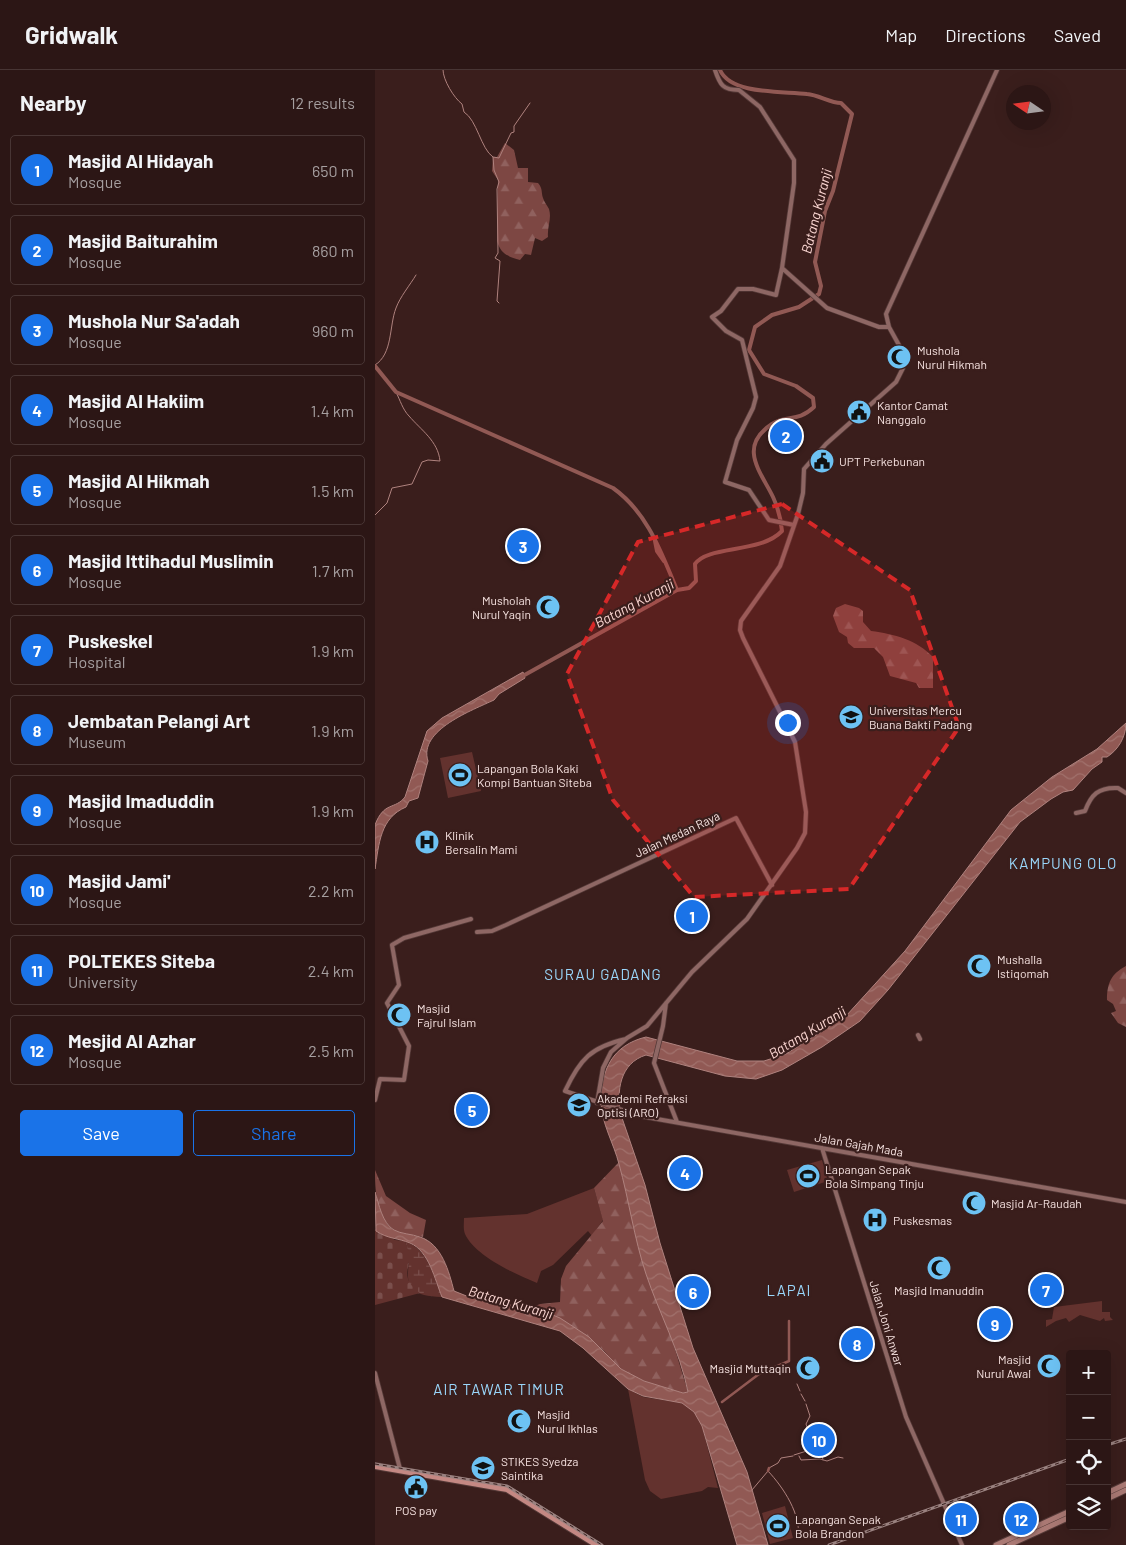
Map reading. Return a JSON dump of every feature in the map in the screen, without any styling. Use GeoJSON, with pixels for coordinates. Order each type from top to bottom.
{"type":"FeatureCollection","features":[{"type":"Feature","properties":{"kind":"highway"},"geometry":{"type":"LineString","coordinates":[[375,1466],[399,1467],[483,1486]]}},
{"type":"Feature","properties":{"kind":"highway"},"geometry":{"type":"LineString","coordinates":[[375,1470],[507,1489],[591,1545]]}},
{"type":"Feature","properties":{"kind":"highway"},"geometry":{"type":"LineString","coordinates":[[578,1535],[597,1545]]}},
{"type":"Feature","properties":{"kind":"main road"},"geometry":{"type":"LineString","coordinates":[[715,70],[723,87],[729,90],[739,90],[760,107],[794,160],[794,190],[776,295],[753,289],[736,290],[721,311],[712,317],[727,332],[742,340],[756,397],[753,408],[737,440],[725,482],[749,490],[766,517],[777,523],[794,525]]}},
{"type":"Feature","properties":{"kind":"main road"},"geometry":{"type":"LineString","coordinates":[[598,1104],[603,1068],[611,1052],[618,1043],[645,1028],[710,953],[747,919],[803,838],[807,818],[795,742],[748,649],[740,626],[743,616],[780,566],[803,493],[803,472],[806,465],[896,382],[901,374],[905,356],[889,327],[886,314],[997,70]]}},
{"type":"Feature","properties":{"kind":"main road"},"geometry":{"type":"LineString","coordinates":[[782,268],[830,310],[879,327],[889,327]]}},
{"type":"Feature","properties":{"kind":"main road"},"geometry":{"type":"LineString","coordinates":[[1076,813],[1085,811],[1088,800],[1103,790],[1118,788],[1126,793]]}},
{"type":"Feature","properties":{"kind":"main road","name":"Jalan Medan Raya"},"geometry":{"type":"LineString","coordinates":[[477,932],[493,930],[739,818],[772,885]]}},
{"type":"Feature","properties":{"kind":"main road"},"geometry":{"type":"LineString","coordinates":[[375,1100],[380,1078],[401,1080],[406,1076],[409,1046],[387,1003],[399,986],[392,945],[405,938],[471,919]]}},
{"type":"Feature","properties":{"kind":"main road"},"geometry":{"type":"LineString","coordinates":[[666,1002],[661,1037],[655,1058],[656,1069],[677,1122]]}},
{"type":"Feature","properties":{"kind":"main road","name":"Jalan Gajah Mada"},"geometry":{"type":"LineString","coordinates":[[618,1043],[595,1049],[588,1055],[577,1067],[565,1091],[624,1112],[1126,1202]]}},
{"type":"Feature","properties":{"kind":"main road","name":"Jalan Joni Anwar"},"geometry":{"type":"LineString","coordinates":[[822,1148],[906,1417],[963,1545]]}},
{"type":"Feature","properties":{"kind":"main road"},"geometry":{"type":"LineString","coordinates":[[375,1373],[399,1467]]}},
{"type":"Feature","properties":{"kind":"main road"},"geometry":{"type":"LineString","coordinates":[[1111,1496],[1126,1484]]}},
{"type":"Feature","properties":{"kind":"main road"},"geometry":{"type":"LineString","coordinates":[[1111,1492],[1126,1490]]}},
{"type":"Feature","properties":{"kind":"main road"},"geometry":{"type":"LineString","coordinates":[[996,1545],[1066,1513]]}},
{"type":"Feature","properties":{"kind":"main road"},"geometry":{"type":"LineString","coordinates":[[1009,1545],[1066,1519]]}},
{"type":"Feature","properties":{"kind":"highlighted area"},"geometry":{"type":"Polygon","coordinates":[[[782,504],[910,590],[959,727],[849,889],[694,897],[613,800],[567,674],[638,542],[782,504]]]}},
{"type":"Feature","properties":{"kind":"green space"},"geometry":{"type":"Polygon","coordinates":[[[505,143],[514,150],[518,168],[528,168],[528,182],[540,185],[543,199],[550,213],[548,237],[542,241],[535,238],[531,255],[525,254],[520,260],[505,254],[500,249],[497,241],[498,180],[492,171],[493,157],[497,157],[505,143]]]}},
{"type":"Feature","properties":{"kind":"green space"},"geometry":{"type":"Polygon","coordinates":[[[845,604],[863,611],[863,622],[871,631],[905,639],[927,651],[933,657],[933,688],[919,688],[916,683],[890,676],[883,657],[874,648],[854,648],[848,643],[847,637],[839,632],[833,616],[836,608],[845,604]]]}},
{"type":"Feature","properties":{"kind":"green space","name":"Lapangan Bola Kaki Kompi Bantuan Siteba"},"geometry":{"type":"Polygon","coordinates":[[[472,752],[481,791],[448,798],[440,758],[472,752]]]}},
{"type":"Feature","properties":{"kind":"green space"},"geometry":{"type":"Polygon","coordinates":[[[1126,966],[1126,1027],[1118,1023],[1111,1013],[1116,1011],[1113,1004],[1107,1000],[1108,989],[1113,976],[1126,966]]]}},
{"type":"Feature","properties":{"kind":"green space","name":"Lapangan Sepak Bola Simpang Tinju"},"geometry":{"type":"Polygon","coordinates":[[[822,1160],[828,1181],[794,1192],[787,1170],[822,1160]]]}},
{"type":"Feature","properties":{"kind":"green space"},"geometry":{"type":"Polygon","coordinates":[[[619,1162],[688,1392],[683,1393],[660,1386],[630,1374],[617,1366],[596,1344],[569,1324],[549,1314],[528,1309],[540,1304],[560,1302],[561,1279],[566,1266],[603,1221],[594,1188],[619,1162]]]}},
{"type":"Feature","properties":{"kind":"green space"},"geometry":{"type":"Polygon","coordinates":[[[375,1170],[386,1196],[410,1213],[426,1220],[423,1237],[399,1232],[387,1223],[378,1201],[375,1170]]]}},
{"type":"Feature","properties":{"kind":"green space"},"geometry":{"type":"Polygon","coordinates":[[[594,1188],[603,1220],[592,1236],[588,1231],[553,1265],[541,1271],[537,1283],[486,1257],[477,1250],[465,1234],[464,1218],[527,1214],[594,1188]]]}},
{"type":"Feature","properties":{"kind":"green space"},"geometry":{"type":"Polygon","coordinates":[[[375,1229],[395,1240],[404,1241],[409,1255],[408,1280],[420,1293],[375,1305],[375,1229]]]}},
{"type":"Feature","properties":{"kind":"green space"},"geometry":{"type":"Polygon","coordinates":[[[404,1241],[419,1250],[429,1264],[442,1297],[425,1295],[415,1291],[410,1284],[408,1276],[408,1249],[404,1241]]]}},
{"type":"Feature","properties":{"kind":"green space"},"geometry":{"type":"Polygon","coordinates":[[[1102,1301],[1102,1312],[1110,1312],[1110,1317],[1113,1320],[1105,1321],[1104,1318],[1100,1321],[1080,1315],[1069,1322],[1066,1318],[1046,1327],[1046,1320],[1052,1319],[1054,1307],[1102,1301]]]}},
{"type":"Feature","properties":{"kind":"green space"},"geometry":{"type":"Polygon","coordinates":[[[628,1389],[643,1397],[682,1403],[694,1412],[702,1426],[718,1488],[708,1487],[702,1491],[661,1499],[650,1491],[645,1480],[628,1389]]]}},
{"type":"Feature","properties":{"kind":"green space","name":"Lapangan Sepak Bola Brandon"},"geometry":{"type":"Polygon","coordinates":[[[785,1506],[793,1538],[770,1544],[762,1513],[785,1506]]]}},
{"type":"Feature","properties":{"kind":"water"},"geometry":{"type":"Polygon","coordinates":[[[523,672],[525,678],[499,694],[494,700],[449,723],[431,740],[427,750],[428,761],[418,798],[409,801],[406,807],[397,812],[386,825],[380,841],[375,869],[375,825],[378,817],[386,809],[405,797],[427,731],[442,718],[523,672]]]}},
{"type":"Feature","properties":{"kind":"water"},"geometry":{"type":"Polygon","coordinates":[[[1126,723],[1125,733],[1118,747],[1107,757],[1102,757],[1102,762],[1092,769],[1073,790],[1063,792],[1051,799],[1020,822],[888,990],[860,1021],[822,1047],[782,1070],[756,1079],[725,1076],[646,1055],[630,1064],[625,1071],[619,1097],[621,1115],[645,1185],[660,1243],[693,1348],[747,1472],[768,1545],[737,1545],[702,1426],[694,1412],[682,1403],[643,1396],[628,1389],[583,1348],[560,1331],[442,1297],[427,1259],[417,1247],[376,1231],[375,1192],[381,1213],[390,1227],[428,1241],[439,1252],[447,1267],[454,1291],[469,1297],[543,1311],[560,1318],[589,1337],[621,1369],[644,1381],[683,1393],[688,1392],[675,1347],[646,1274],[619,1164],[603,1117],[601,1102],[603,1079],[611,1060],[625,1046],[646,1037],[737,1061],[764,1061],[786,1054],[846,1016],[905,951],[1011,810],[1052,777],[1097,749],[1126,723]]]}},
{"type":"Feature","properties":{"kind":"waterway"},"geometry":{"type":"LineString","coordinates":[[443,70],[450,88],[462,104],[464,112],[472,121],[485,148],[493,157],[494,170],[499,182],[497,189],[498,253],[495,258],[500,261],[497,301],[499,303]]}},
{"type":"Feature","properties":{"kind":"waterway","name":"Batang Kuranji"},"geometry":{"type":"LineString","coordinates":[[521,677],[677,590],[689,588],[696,581],[695,564],[702,558],[722,551],[761,543],[782,531],[773,497],[755,460],[756,442],[762,433],[777,421],[797,417],[808,412],[814,407],[813,398],[796,386],[764,374],[749,350],[755,327],[772,315],[799,307],[819,294],[821,286],[815,262],[825,211],[833,191],[852,114],[841,103],[811,95],[746,88],[726,78],[720,70]]}},
{"type":"Feature","properties":{"kind":"waterway"},"geometry":{"type":"LineString","coordinates":[[493,157],[499,158],[511,133],[514,132],[514,126],[530,103]]}},
{"type":"Feature","properties":{"kind":"waterway"},"geometry":{"type":"LineString","coordinates":[[375,365],[385,354],[398,304],[416,275]]}},
{"type":"Feature","properties":{"kind":"waterway"},"geometry":{"type":"LineString","coordinates":[[375,366],[396,392],[613,488],[636,509],[644,521],[659,548],[677,590]]}},
{"type":"Feature","properties":{"kind":"waterway"},"geometry":{"type":"LineString","coordinates":[[375,515],[387,503],[392,488],[412,484],[422,462],[428,460],[440,461],[436,448],[428,436],[407,414],[396,392]]}},
{"type":"Feature","properties":{"kind":"waterway"},"geometry":{"type":"LineString","coordinates":[[655,541],[657,551],[664,561]]}},
{"type":"Feature","properties":{"kind":"waterway"},"geometry":{"type":"LineString","coordinates":[[722,1402],[759,1374],[789,1361],[789,1321]]}},
{"type":"Feature","properties":{"kind":"waterway"},"geometry":{"type":"LineString","coordinates":[[797,1384],[800,1391]]}},
{"type":"Feature","properties":{"kind":"waterway"},"geometry":{"type":"LineString","coordinates":[[801,1394],[805,1401]]}},
{"type":"Feature","properties":{"kind":"waterway"},"geometry":{"type":"LineString","coordinates":[[806,1404],[810,1416],[806,1424],[810,1435]]}},
{"type":"Feature","properties":{"kind":"waterway"},"geometry":{"type":"LineString","coordinates":[[794,1455],[813,1449],[808,1436]]}},
{"type":"Feature","properties":{"kind":"waterway"},"geometry":{"type":"LineString","coordinates":[[823,1460],[821,1450],[824,1447]]}},
{"type":"Feature","properties":{"kind":"waterway"},"geometry":{"type":"LineString","coordinates":[[769,1468],[778,1463],[781,1458],[793,1456]]}},
{"type":"Feature","properties":{"kind":"waterway"},"geometry":{"type":"LineString","coordinates":[[799,1456],[801,1460],[820,1459],[827,1461],[838,1457],[843,1458]]}},
{"type":"Feature","properties":{"kind":"waterway"},"geometry":{"type":"LineString","coordinates":[[752,1490],[768,1471],[780,1485],[790,1502],[797,1520],[798,1538]]}},
{"type":"Feature","properties":{"kind":"railway"},"geometry":{"type":"LineString","coordinates":[[1111,1444],[1126,1439]]}},
{"type":"Feature","properties":{"kind":"railway"},"geometry":{"type":"LineString","coordinates":[[829,1545],[1066,1460]]}},
{"type":"Feature","properties":{"kind":"railway"},"geometry":{"type":"LineString","coordinates":[[375,1464],[507,1486],[602,1545]]}},
{"type":"Feature","properties":{"kind":"place","name":"Mushola Nurul Hikmah"},"geometry":{"type":"Point","coordinates":[899,357]}},
{"type":"Feature","properties":{"kind":"place","name":"Kantor Camat Nanggalo"},"geometry":{"type":"Point","coordinates":[859,412]}},
{"type":"Feature","properties":{"kind":"place","name":"Masjid Baiturahim"},"geometry":{"type":"Point","coordinates":[786,436]}},
{"type":"Feature","properties":{"kind":"place","name":"UPT Perkebunan"},"geometry":{"type":"Point","coordinates":[822,461]}},
{"type":"Feature","properties":{"kind":"place","name":"Mushola Nur Sa'adah"},"geometry":{"type":"Point","coordinates":[523,546]}},
{"type":"Feature","properties":{"kind":"place","name":"Musholah Nurul Yaqin"},"geometry":{"type":"Point","coordinates":[548,607]}},
{"type":"Feature","properties":{"kind":"place","name":"Universitas Mercu Buana Bakti Padang"},"geometry":{"type":"Point","coordinates":[851,717]}},
{"type":"Feature","properties":{"kind":"place","name":"Lapangan Bola Kaki Kompi Bantuan Siteba"},"geometry":{"type":"Point","coordinates":[460,775]}},
{"type":"Feature","properties":{"kind":"place","name":"Klinik Bersalin Mami"},"geometry":{"type":"Point","coordinates":[427,842]}},
{"type":"Feature","properties":{"kind":"place","name":"Masjid Al Hidayah"},"geometry":{"type":"Point","coordinates":[692,916]}},
{"type":"Feature","properties":{"kind":"place","name":"Mushalla Istiqomah"},"geometry":{"type":"Point","coordinates":[979,966]}},
{"type":"Feature","properties":{"kind":"place","name":"Masjid Fajrul Islam"},"geometry":{"type":"Point","coordinates":[399,1015]}},
{"type":"Feature","properties":{"kind":"place","name":"Akademi Refraksi Optisi (ARO)"},"geometry":{"type":"Point","coordinates":[579,1105]}},
{"type":"Feature","properties":{"kind":"place","name":"Masjid Al Hikmah"},"geometry":{"type":"Point","coordinates":[472,1110]}},
{"type":"Feature","properties":{"kind":"place","name":"Masjid Al Hakiim"},"geometry":{"type":"Point","coordinates":[685,1173]}},
{"type":"Feature","properties":{"kind":"place","name":"Lapangan Sepak Bola Simpang Tinju"},"geometry":{"type":"Point","coordinates":[808,1176]}},
{"type":"Feature","properties":{"kind":"place","name":"Masjid Ar-Raudah"},"geometry":{"type":"Point","coordinates":[974,1203]}},
{"type":"Feature","properties":{"kind":"place","name":"Puskesmas"},"geometry":{"type":"Point","coordinates":[875,1220]}},
{"type":"Feature","properties":{"kind":"place","name":"Masjid Imanuddin"},"geometry":{"type":"Point","coordinates":[939,1268]}},
{"type":"Feature","properties":{"kind":"place","name":"Puskeskel"},"geometry":{"type":"Point","coordinates":[1046,1290]}},
{"type":"Feature","properties":{"kind":"place","name":"Masjid Ittihadul Muslimin"},"geometry":{"type":"Point","coordinates":[693,1292]}},
{"type":"Feature","properties":{"kind":"place","name":"Masjid Imaduddin"},"geometry":{"type":"Point","coordinates":[995,1324]}},
{"type":"Feature","properties":{"kind":"place","name":"Jembatan Pelangi Art"},"geometry":{"type":"Point","coordinates":[857,1344]}},
{"type":"Feature","properties":{"kind":"place","name":"Masjid Nurul Awal"},"geometry":{"type":"Point","coordinates":[1049,1366]}},
{"type":"Feature","properties":{"kind":"place","name":"Masjid Muttaqin"},"geometry":{"type":"Point","coordinates":[808,1368]}},
{"type":"Feature","properties":{"kind":"place","name":"Masjid Nurul Ikhlas"},"geometry":{"type":"Point","coordinates":[519,1421]}},
{"type":"Feature","properties":{"kind":"place","name":"Masjid Jami'"},"geometry":{"type":"Point","coordinates":[819,1440]}},
{"type":"Feature","properties":{"kind":"place","name":"STIKES Syedza Saintika"},"geometry":{"type":"Point","coordinates":[483,1468]}},
{"type":"Feature","properties":{"kind":"place","name":"POS pay"},"geometry":{"type":"Point","coordinates":[416,1487]}},
{"type":"Feature","properties":{"kind":"place","name":"POLTEKES Siteba"},"geometry":{"type":"Point","coordinates":[961,1519]}},
{"type":"Feature","properties":{"kind":"place","name":"Mesjid Al Azhar"},"geometry":{"type":"Point","coordinates":[1021,1519]}},
{"type":"Feature","properties":{"kind":"place","name":"Lapangan Sepak Bola Brandon"},"geometry":{"type":"Point","coordinates":[778,1526]}},
{"type":"Feature","properties":{"kind":"district","name":"KAMPUNG OLO"},"geometry":{"type":"Point","coordinates":[1063,863]}},
{"type":"Feature","properties":{"kind":"district","name":"SURAU GADANG"},"geometry":{"type":"Point","coordinates":[603,974]}},
{"type":"Feature","properties":{"kind":"district","name":"LAPAI"},"geometry":{"type":"Point","coordinates":[789,1290]}},
{"type":"Feature","properties":{"kind":"district","name":"AIR TAWAR TIMUR"},"geometry":{"type":"Point","coordinates":[499,1389]}}]}
